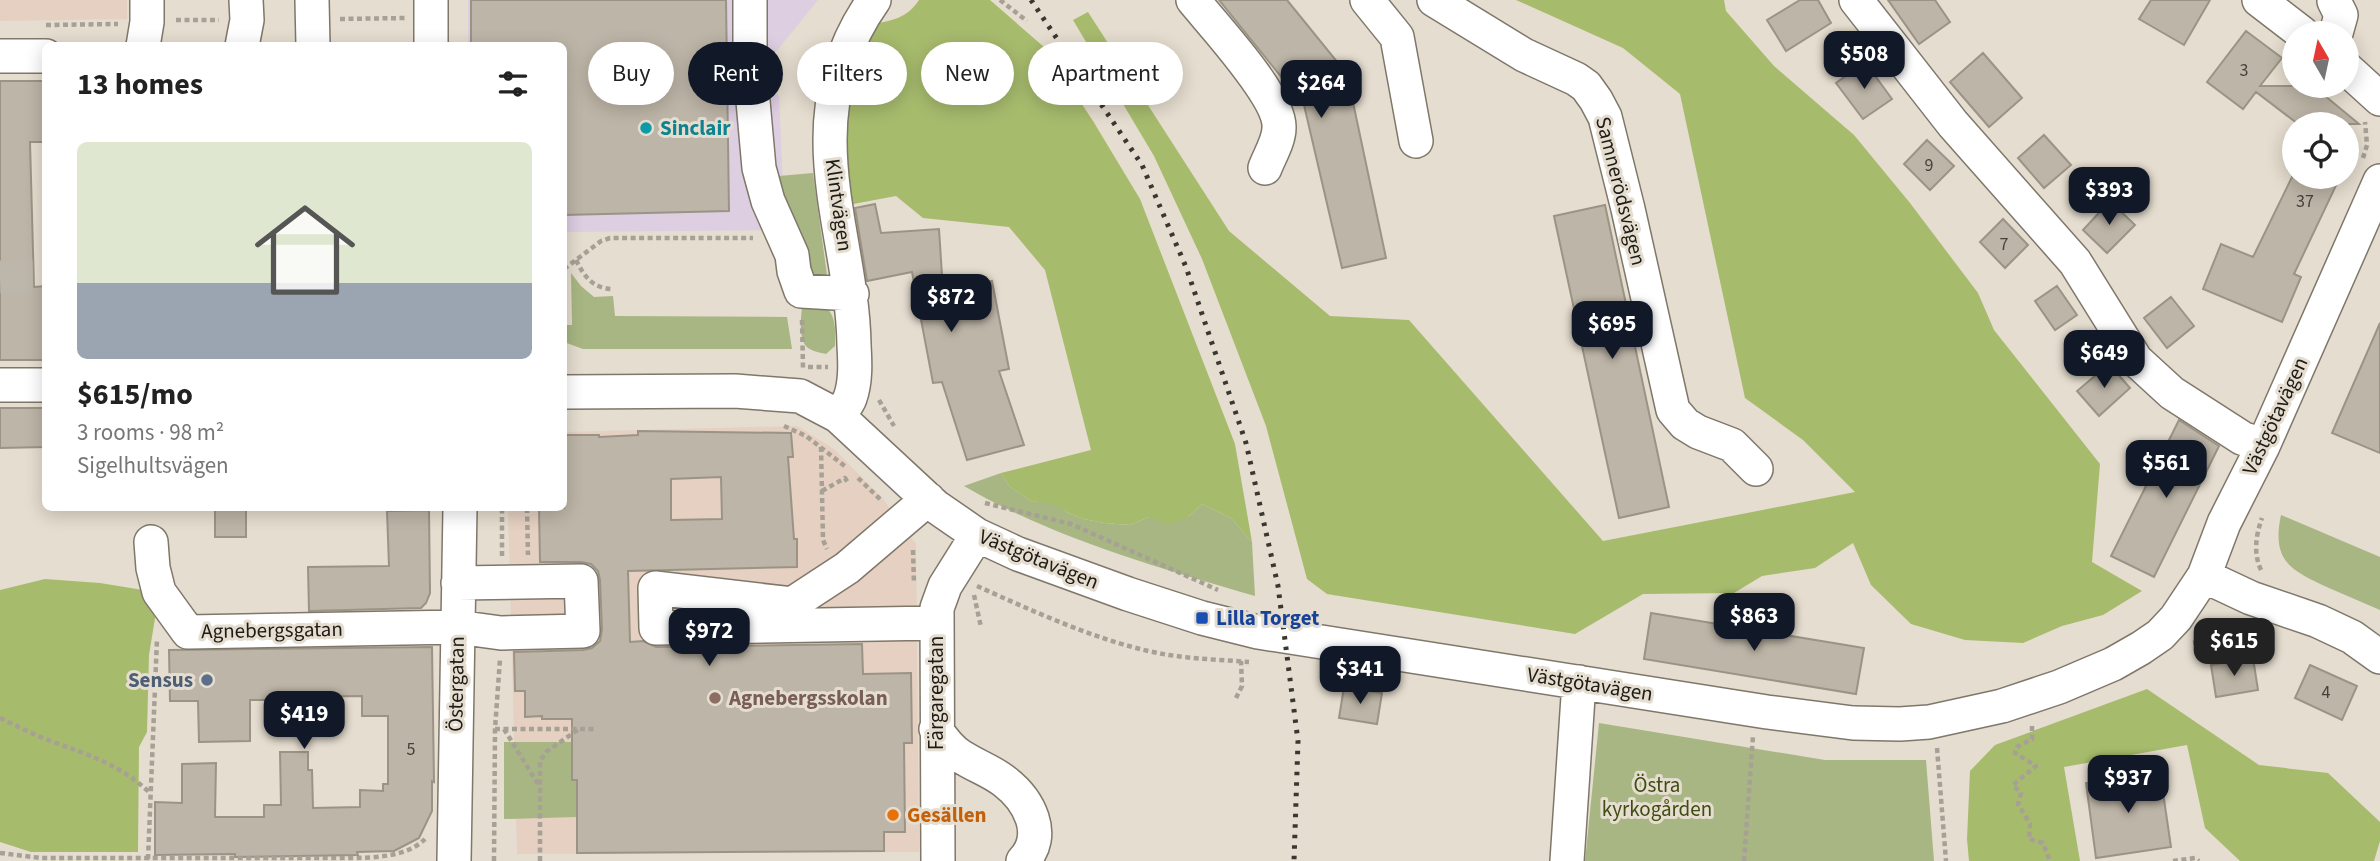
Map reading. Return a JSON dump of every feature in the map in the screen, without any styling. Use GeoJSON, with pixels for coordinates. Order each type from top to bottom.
{"type":"FeatureCollection","features":[{"type":"Feature","properties":{"kind":"street"},"geometry":{"type":"LineString","coordinates":[[131,35],[147,22],[147,0]]}},
{"type":"Feature","properties":{"kind":"street"},"geometry":{"type":"LineString","coordinates":[[243,42],[247,20],[246,0]]}},
{"type":"Feature","properties":{"kind":"street"},"geometry":{"type":"LineString","coordinates":[[312,0],[313,42]]}},
{"type":"Feature","properties":{"kind":"street"},"geometry":{"type":"LineString","coordinates":[[431,0],[431,42]]}},
{"type":"Feature","properties":{"kind":"street"},"geometry":{"type":"LineString","coordinates":[[750,0],[750,68],[759,168],[768,201],[792,255],[801,291],[852,294]]}},
{"type":"Feature","properties":{"kind":"street","name":"Klintvägen"},"geometry":{"type":"LineString","coordinates":[[838,415],[850,400],[855,370],[852,294],[834,184],[830,137],[840,66],[858,23],[874,0]]}},
{"type":"Feature","properties":{"kind":"street"},"geometry":{"type":"LineString","coordinates":[[1193,0],[1265,90],[1275,109],[1280,130],[1265,169]]}},
{"type":"Feature","properties":{"kind":"street"},"geometry":{"type":"LineString","coordinates":[[1367,0],[1397,37],[1416,141]]}},
{"type":"Feature","properties":{"kind":"street","name":"Samnerödsvägen"},"geometry":{"type":"LineString","coordinates":[[1434,0],[1524,54],[1576,79],[1586,86],[1596,100],[1605,117],[1628,209],[1673,410],[1685,424],[1698,432],[1732,445],[1756,469]]}},
{"type":"Feature","properties":{"kind":"street"},"geometry":{"type":"LineString","coordinates":[[1856,0],[1953,124],[2075,262],[2136,360],[2172,393],[2242,438],[2263,446]]}},
{"type":"Feature","properties":{"kind":"street"},"geometry":{"type":"LineString","coordinates":[[2263,1],[2287,21]]}},
{"type":"Feature","properties":{"kind":"street"},"geometry":{"type":"LineString","coordinates":[[0,55],[43,41]]}},
{"type":"Feature","properties":{"kind":"street"},"geometry":{"type":"LineString","coordinates":[[2359,88],[2372,109]]}},
{"type":"Feature","properties":{"kind":"street","name":"Västgötavägen"},"geometry":{"type":"LineString","coordinates":[[567,393],[735,391],[800,396],[838,415],[928,499],[977,535],[1018,554],[1128,594],[1202,618],[1258,632],[1767,712],[1875,724],[1928,722],[2001,706],[2059,687],[2113,664],[2160,635],[2175,618],[2204,576],[2224,523],[2263,446],[2372,170]]}},
{"type":"Feature","properties":{"kind":"street"},"geometry":{"type":"LineString","coordinates":[[0,385],[42,385]]}},
{"type":"Feature","properties":{"kind":"street"},"geometry":{"type":"LineString","coordinates":[[792,615],[838,561],[903,521],[928,499]]}},
{"type":"Feature","properties":{"kind":"street","name":"Östergatan"},"geometry":{"type":"LineString","coordinates":[[454,861],[460,511]]}},
{"type":"Feature","properties":{"kind":"street","name":"Färgaregatan"},"geometry":{"type":"LineString","coordinates":[[938,861],[937,608],[945,586],[977,535]]}},
{"type":"Feature","properties":{"kind":"street","name":"Agnebergsgatan"},"geometry":{"type":"LineString","coordinates":[[151,542],[153,568],[159,592],[187,632],[457,627]]}},
{"type":"Feature","properties":{"kind":"street"},"geometry":{"type":"LineString","coordinates":[[2204,576],[2251,598],[2318,621],[2353,637],[2380,657]]}},
{"type":"Feature","properties":{"kind":"street"},"geometry":{"type":"LineString","coordinates":[[457,627],[501,634],[583,631],[584,604],[581,581],[458,583]]}},
{"type":"Feature","properties":{"kind":"street"},"geometry":{"type":"LineString","coordinates":[[642,603],[656,628],[792,615],[936,623]]}},
{"type":"Feature","properties":{"kind":"street"},"geometry":{"type":"LineString","coordinates":[[1567,861],[1579,682]]}},
{"type":"Feature","properties":{"kind":"street"},"geometry":{"type":"LineString","coordinates":[[936,729],[946,744],[960,757],[1006,782],[1025,804],[1035,828],[1035,843],[1023,861]]}},
{"type":"Feature","properties":{"kind":"path"},"geometry":{"type":"LineString","coordinates":[[1000,0],[1027,20]]}},
{"type":"Feature","properties":{"kind":"path"},"geometry":{"type":"LineString","coordinates":[[43,41],[131,35]]}},
{"type":"Feature","properties":{"kind":"path"},"geometry":{"type":"LineString","coordinates":[[2372,109],[2367,145],[2372,170]]}},
{"type":"Feature","properties":{"kind":"path"},"geometry":{"type":"LineString","coordinates":[[567,267],[601,242],[621,237],[773,238],[783,234]]}},
{"type":"Feature","properties":{"kind":"path"},"geometry":{"type":"LineString","coordinates":[[576,260],[584,277],[596,286],[612,289]]}},
{"type":"Feature","properties":{"kind":"path"},"geometry":{"type":"LineString","coordinates":[[801,291],[803,368],[867,370],[882,407],[894,426]]}},
{"type":"Feature","properties":{"kind":"path"},"geometry":{"type":"LineString","coordinates":[[779,424],[793,429],[821,447],[903,521]]}},
{"type":"Feature","properties":{"kind":"path"},"geometry":{"type":"LineString","coordinates":[[821,447],[823,540],[838,561]]}},
{"type":"Feature","properties":{"kind":"path"},"geometry":{"type":"LineString","coordinates":[[822,491],[845,478],[848,483]]}},
{"type":"Feature","properties":{"kind":"path"},"geometry":{"type":"LineString","coordinates":[[979,501],[1072,524],[1221,592]]}},
{"type":"Feature","properties":{"kind":"path"},"geometry":{"type":"LineString","coordinates":[[503,511],[520,580]]}},
{"type":"Feature","properties":{"kind":"path"},"geometry":{"type":"LineString","coordinates":[[520,580],[527,511]]}},
{"type":"Feature","properties":{"kind":"path"},"geometry":{"type":"LineString","coordinates":[[974,585],[981,627]]}},
{"type":"Feature","properties":{"kind":"path"},"geometry":{"type":"LineString","coordinates":[[494,861],[495,729],[501,634]]}},
{"type":"Feature","properties":{"kind":"path"},"geometry":{"type":"LineString","coordinates":[[2225,636],[2279,638]]}},
{"type":"Feature","properties":{"kind":"path"},"geometry":{"type":"LineString","coordinates":[[148,859],[156,646]]}},
{"type":"Feature","properties":{"kind":"path"},"geometry":{"type":"LineString","coordinates":[[1236,698],[1242,686],[1241,661]]}},
{"type":"Feature","properties":{"kind":"path"},"geometry":{"type":"LineString","coordinates":[[0,718],[47,740],[109,762],[136,780],[149,793]]}},
{"type":"Feature","properties":{"kind":"path"},"geometry":{"type":"LineString","coordinates":[[2032,722],[2032,739],[2017,747],[2015,753],[2036,766],[2013,785],[2021,793],[2018,804],[2030,824],[2029,839],[2043,842],[2050,861]]}},
{"type":"Feature","properties":{"kind":"path"},"geometry":{"type":"LineString","coordinates":[[495,729],[596,729]]}},
{"type":"Feature","properties":{"kind":"path"},"geometry":{"type":"LineString","coordinates":[[504,729],[539,784]]}},
{"type":"Feature","properties":{"kind":"path"},"geometry":{"type":"LineString","coordinates":[[540,861],[538,766],[542,756],[579,729]]}},
{"type":"Feature","properties":{"kind":"path"},"geometry":{"type":"LineString","coordinates":[[1744,861],[1753,732]]}},
{"type":"Feature","properties":{"kind":"path"},"geometry":{"type":"LineString","coordinates":[[1937,744],[1946,861]]}},
{"type":"Feature","properties":{"kind":"path"},"geometry":{"type":"LineString","coordinates":[[0,853],[41,858],[372,857],[407,850],[419,845],[428,836]]}},
{"type":"Feature","properties":{"kind":"path"},"geometry":{"type":"LineString","coordinates":[[2173,861],[2195,858],[2199,861]]}},
{"type":"Feature","properties":{"kind":"shaded area"},"geometry":{"type":"Polygon","coordinates":[[[0,0],[127,0],[127,19],[0,21],[0,0]]]}},
{"type":"Feature","properties":{"kind":"shaded area","name":"Sinclair"},"geometry":{"type":"Polygon","coordinates":[[[468,0],[818,0],[783,43],[688,42],[688,105],[779,105],[785,230],[567,232],[567,42],[468,42],[468,0]]]}},
{"type":"Feature","properties":{"kind":"shaded area","name":"Agnebergsskolan"},"geometry":{"type":"Polygon","coordinates":[[[797,426],[834,449],[883,499],[916,544],[919,852],[517,854],[508,511],[567,511],[567,432],[797,426]]]}},
{"type":"Feature","properties":{"kind":"green space"},"geometry":{"type":"Polygon","coordinates":[[[919,0],[990,0],[1038,42],[1028,42],[1028,105],[1082,105],[1093,121],[1140,199],[1235,444],[1252,542],[1231,518],[1202,504],[1188,517],[1169,524],[1149,517],[1130,525],[1104,523],[1068,513],[1054,504],[1031,501],[1009,486],[1001,473],[1091,450],[1045,270],[1009,227],[923,218],[896,196],[848,205],[842,105],[907,105],[907,42],[865,42],[872,24],[898,18],[919,0]]]}},
{"type":"Feature","properties":{"kind":"green space"},"geometry":{"type":"Polygon","coordinates":[[[1516,0],[1724,0],[1726,11],[1774,66],[1854,135],[1910,203],[1978,293],[1994,330],[2100,464],[2092,562],[2142,591],[2103,615],[2062,626],[2023,643],[1965,640],[1911,624],[1871,585],[1853,543],[1815,568],[1762,576],[1734,593],[1643,594],[1575,634],[1327,594],[1307,579],[1266,426],[1202,259],[1154,156],[1124,105],[1148,105],[1229,231],[1330,316],[1409,320],[1603,541],[1855,492],[1803,440],[1745,398],[1680,94],[1623,48],[1516,0]]]}},
{"type":"Feature","properties":{"kind":"green space"},"geometry":{"type":"Polygon","coordinates":[[[1088,12],[1107,42],[1086,42],[1073,20],[1088,12]]]}},
{"type":"Feature","properties":{"kind":"green space"},"geometry":{"type":"Polygon","coordinates":[[[813,173],[827,275],[815,281],[785,206],[779,176],[813,173]]]}},
{"type":"Feature","properties":{"kind":"green space"},"geometry":{"type":"Polygon","coordinates":[[[571,273],[594,297],[613,296],[615,316],[787,317],[792,349],[583,349],[567,343],[567,325],[572,325],[571,273]]]}},
{"type":"Feature","properties":{"kind":"green space"},"geometry":{"type":"Polygon","coordinates":[[[802,307],[826,307],[832,316],[835,346],[826,354],[812,350],[805,344],[801,329],[802,307]]]}},
{"type":"Feature","properties":{"kind":"green space"},"geometry":{"type":"Polygon","coordinates":[[[1001,473],[1009,486],[1031,501],[1054,503],[1068,513],[1104,523],[1130,525],[1149,517],[1188,517],[1202,504],[1231,518],[1252,542],[1255,596],[1106,550],[1033,521],[964,486],[1001,473]]]}},
{"type":"Feature","properties":{"kind":"green space"},"geometry":{"type":"Polygon","coordinates":[[[2281,515],[2380,557],[2380,610],[2304,576],[2287,563],[2279,544],[2281,515]]]}},
{"type":"Feature","properties":{"kind":"green space"},"geometry":{"type":"Polygon","coordinates":[[[45,579],[100,583],[149,591],[156,612],[149,655],[147,732],[139,747],[138,852],[31,852],[0,842],[0,590],[45,579]]]}},
{"type":"Feature","properties":{"kind":"green space"},"geometry":{"type":"Polygon","coordinates":[[[2147,689],[2259,765],[2328,773],[2380,822],[2380,841],[2374,861],[2240,861],[2205,828],[2187,745],[2064,767],[2080,861],[1969,861],[1967,839],[1970,771],[1995,745],[2147,689]]]}},
{"type":"Feature","properties":{"kind":"green space","name":"Östra kyrkogården"},"geometry":{"type":"Polygon","coordinates":[[[1599,723],[1825,760],[1926,760],[1934,861],[1585,861],[1599,723]]]}},
{"type":"Feature","properties":{"kind":"green space"},"geometry":{"type":"Polygon","coordinates":[[[504,742],[572,742],[572,779],[577,780],[577,817],[504,819],[504,742]]]}},
{"type":"Feature","properties":{"kind":"building","name":"Sinclair"},"geometry":{"type":"Polygon","coordinates":[[[471,0],[726,0],[727,42],[688,42],[688,105],[727,105],[729,211],[567,215],[567,42],[471,42],[471,0]]]}},
{"type":"Feature","properties":{"kind":"building"},"geometry":{"type":"Polygon","coordinates":[[[1219,0],[1287,0],[1347,74],[1386,258],[1342,268],[1304,105],[1219,0]]]}},
{"type":"Feature","properties":{"kind":"building"},"geometry":{"type":"Polygon","coordinates":[[[1800,0],[1818,0],[1831,23],[1786,51],[1767,20],[1800,0]]]}},
{"type":"Feature","properties":{"kind":"building"},"geometry":{"type":"Polygon","coordinates":[[[1888,0],[1935,0],[1950,22],[1919,44],[1888,0]]]}},
{"type":"Feature","properties":{"kind":"building"},"geometry":{"type":"Polygon","coordinates":[[[2151,0],[2210,0],[2184,45],[2139,19],[2151,0]]]}},
{"type":"Feature","properties":{"kind":"building"},"geometry":{"type":"Polygon","coordinates":[[[2246,31],[2282,58],[2260,86],[2282,86],[2282,98],[2328,98],[2344,112],[2282,112],[2256,92],[2243,109],[2207,82],[2246,31]]]}},
{"type":"Feature","properties":{"kind":"building"},"geometry":{"type":"Polygon","coordinates":[[[1983,53],[2022,98],[1989,127],[1950,82],[1983,53]]]}},
{"type":"Feature","properties":{"kind":"building"},"geometry":{"type":"Polygon","coordinates":[[[1865,62],[1892,99],[1863,119],[1836,83],[1865,62]]]}},
{"type":"Feature","properties":{"kind":"building"},"geometry":{"type":"Polygon","coordinates":[[[0,81],[42,81],[42,142],[30,142],[34,287],[42,286],[42,360],[0,360],[0,81]]]}},
{"type":"Feature","properties":{"kind":"building"},"geometry":{"type":"Polygon","coordinates":[[[2044,135],[2071,165],[2044,188],[2018,158],[2044,135]]]}},
{"type":"Feature","properties":{"kind":"building"},"geometry":{"type":"Polygon","coordinates":[[[1927,140],[1954,166],[1930,190],[1904,164],[1927,140]]]}},
{"type":"Feature","properties":{"kind":"building"},"geometry":{"type":"Polygon","coordinates":[[[2286,189],[2334,189],[2294,274],[2301,277],[2282,322],[2203,289],[2221,244],[2253,257],[2286,189]]]}},
{"type":"Feature","properties":{"kind":"building"},"geometry":{"type":"Polygon","coordinates":[[[2110,201],[2135,225],[2107,253],[2083,230],[2110,201]]]}},
{"type":"Feature","properties":{"kind":"building"},"geometry":{"type":"Polygon","coordinates":[[[875,204],[881,233],[939,229],[943,291],[992,281],[1009,369],[999,371],[1024,445],[967,460],[942,382],[933,383],[912,272],[867,281],[855,208],[875,204]]]}},
{"type":"Feature","properties":{"kind":"building"},"geometry":{"type":"Polygon","coordinates":[[[1605,205],[1669,507],[1619,518],[1554,216],[1605,205]]]}},
{"type":"Feature","properties":{"kind":"building"},"geometry":{"type":"Polygon","coordinates":[[[2003,219],[2028,245],[2005,268],[1980,242],[2003,219]]]}},
{"type":"Feature","properties":{"kind":"building"},"geometry":{"type":"Polygon","coordinates":[[[2057,286],[2077,315],[2055,330],[2035,301],[2057,286]]]}},
{"type":"Feature","properties":{"kind":"building"},"geometry":{"type":"Polygon","coordinates":[[[2171,297],[2194,326],[2167,348],[2144,318],[2171,297]]]}},
{"type":"Feature","properties":{"kind":"building"},"geometry":{"type":"Polygon","coordinates":[[[2380,323],[2380,453],[2332,433],[2380,323]]]}},
{"type":"Feature","properties":{"kind":"building"},"geometry":{"type":"Polygon","coordinates":[[[2109,364],[2130,388],[2099,416],[2077,391],[2109,364]]]}},
{"type":"Feature","properties":{"kind":"building"},"geometry":{"type":"Polygon","coordinates":[[[0,408],[42,408],[42,447],[0,448],[0,408]]]}},
{"type":"Feature","properties":{"kind":"building"},"geometry":{"type":"Polygon","coordinates":[[[2179,420],[2219,446],[2154,577],[2111,556],[2179,420]]]}},
{"type":"Feature","properties":{"kind":"building","name":"Agnebergsskolan"},"geometry":{"type":"Polygon","coordinates":[[[638,431],[791,433],[793,457],[788,457],[794,539],[797,539],[797,567],[628,571],[630,642],[643,641],[656,647],[862,644],[863,674],[911,673],[912,743],[904,743],[905,832],[884,832],[884,851],[577,853],[577,780],[572,780],[572,719],[525,717],[525,691],[515,691],[514,652],[583,650],[592,648],[600,641],[602,630],[598,571],[591,564],[581,562],[540,562],[539,511],[567,511],[567,435],[638,435],[638,431]],[[721,477],[671,479],[671,520],[722,519],[721,477]]]}},
{"type":"Feature","properties":{"kind":"building"},"geometry":{"type":"Polygon","coordinates":[[[215,511],[246,511],[246,537],[215,537],[215,511]]]}},
{"type":"Feature","properties":{"kind":"building"},"geometry":{"type":"Polygon","coordinates":[[[387,511],[429,511],[430,593],[421,608],[309,611],[308,567],[389,566],[387,511]]]}},
{"type":"Feature","properties":{"kind":"building"},"geometry":{"type":"Polygon","coordinates":[[[1651,613],[1864,648],[1856,694],[1644,659],[1651,613]]]}},
{"type":"Feature","properties":{"kind":"building"},"geometry":{"type":"Polygon","coordinates":[[[432,647],[434,782],[432,781],[432,811],[419,838],[394,851],[357,852],[358,855],[155,855],[155,802],[182,803],[182,764],[216,763],[215,817],[264,817],[264,805],[281,805],[280,752],[308,752],[308,770],[312,770],[313,808],[360,807],[360,790],[383,791],[383,784],[388,784],[388,716],[362,716],[362,696],[250,700],[250,741],[199,742],[198,701],[170,701],[169,650],[432,647]]]}},
{"type":"Feature","properties":{"kind":"building"},"geometry":{"type":"Polygon","coordinates":[[[2253,658],[2258,690],[2216,697],[2211,665],[2253,658]]]}},
{"type":"Feature","properties":{"kind":"building"},"geometry":{"type":"Polygon","coordinates":[[[2310,665],[2357,686],[2342,720],[2295,698],[2310,665]]]}},
{"type":"Feature","properties":{"kind":"building"},"geometry":{"type":"Polygon","coordinates":[[[1344,687],[1382,693],[1377,724],[1339,718],[1344,687]]]}},
{"type":"Feature","properties":{"kind":"building"},"geometry":{"type":"Polygon","coordinates":[[[2160,772],[2171,847],[2096,858],[2086,783],[2160,772]]]}},
{"type":"Feature","properties":{"kind":"tunnel"},"geometry":{"type":"LineString","coordinates":[[0,277],[34,276]]}},
{"type":"Feature","properties":{"kind":"railway"},"geometry":{"type":"LineString","coordinates":[[1031,0],[1142,165],[1186,267],[1246,443],[1278,586],[1298,741],[1294,861]]}},
{"type":"Feature","properties":{"kind":"place","name":"Sinclair"},"geometry":{"type":"Point","coordinates":[646,128]}},
{"type":"Feature","properties":{"kind":"place","name":"Lilla Torget"},"geometry":{"type":"Point","coordinates":[1202,618]}},
{"type":"Feature","properties":{"kind":"place","name":"Sensus"},"geometry":{"type":"Point","coordinates":[207,680]}},
{"type":"Feature","properties":{"kind":"place","name":"Agnebergsskolan"},"geometry":{"type":"Point","coordinates":[715,698]}},
{"type":"Feature","properties":{"kind":"place","name":"Gesällen"},"geometry":{"type":"Point","coordinates":[893,815]}}]}
